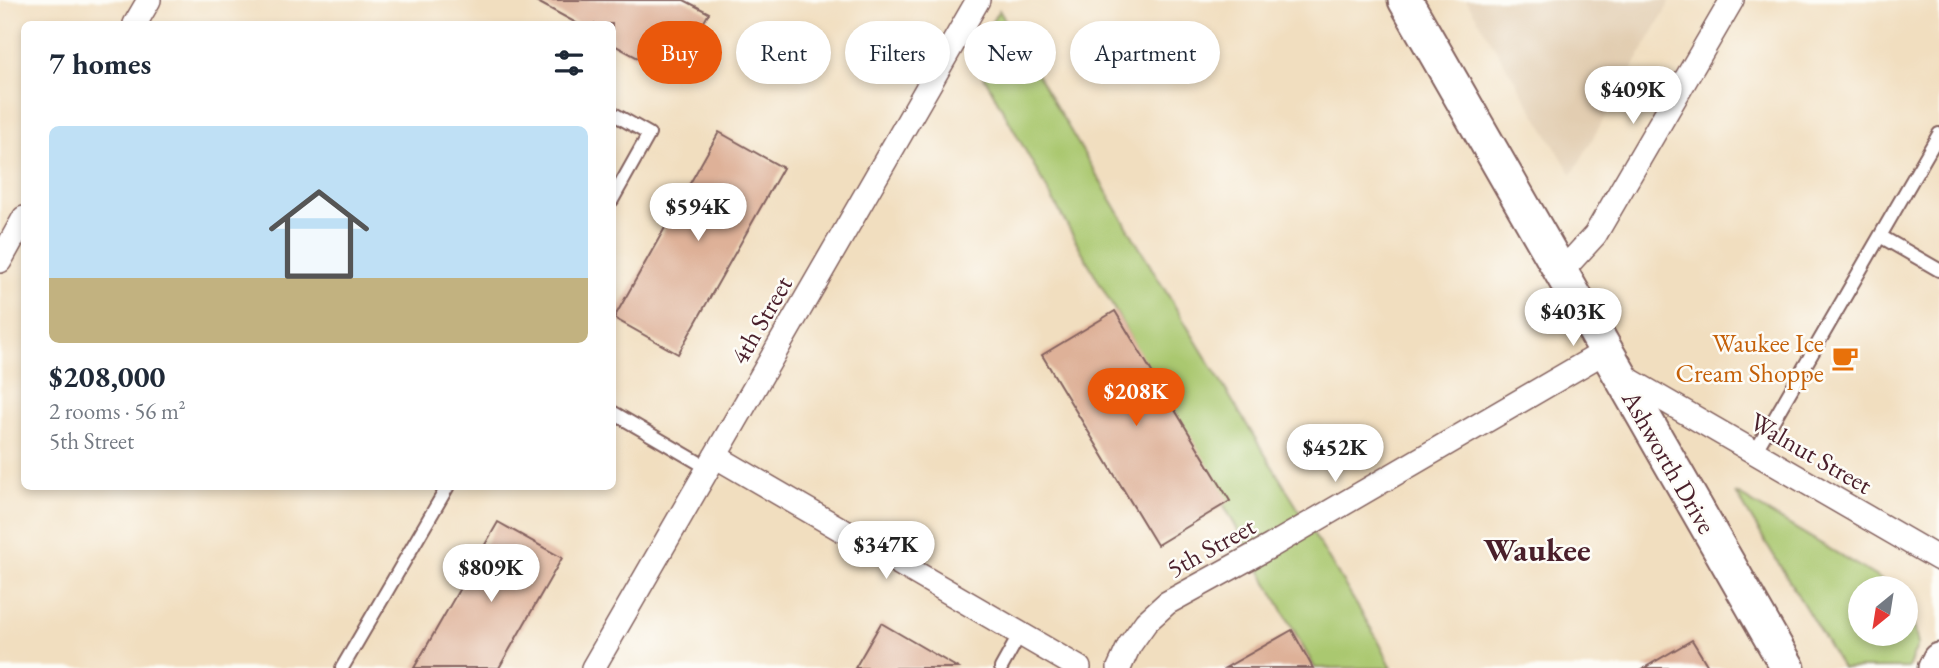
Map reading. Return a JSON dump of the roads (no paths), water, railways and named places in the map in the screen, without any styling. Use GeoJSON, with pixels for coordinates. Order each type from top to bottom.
{"type":"FeatureCollection","features":[{"type":"Feature","properties":{"kind":"main road","name":"Ashworth Drive"},"geometry":{"type":"LineString","coordinates":[[1405,0],[1788,668]]}},
{"type":"Feature","properties":{"kind":"main road"},"geometry":{"type":"LineString","coordinates":[[1935,668],[1939,660]]}},
{"type":"Feature","properties":{"kind":"street"},"geometry":{"type":"LineString","coordinates":[[137,21],[149,0]]}},
{"type":"Feature","properties":{"kind":"street","name":"4th Street"},"geometry":{"type":"LineString","coordinates":[[593,668],[978,0]]}},
{"type":"Feature","properties":{"kind":"street"},"geometry":{"type":"LineString","coordinates":[[1560,272],[1595,235],[1732,0]]}},
{"type":"Feature","properties":{"kind":"street"},"geometry":{"type":"LineString","coordinates":[[0,261],[21,223]]}},
{"type":"Feature","properties":{"kind":"street","name":"Walnut Street"},"geometry":{"type":"LineString","coordinates":[[1613,363],[1755,452],[1939,559]]}},
{"type":"Feature","properties":{"kind":"street","name":"5th Street"},"geometry":{"type":"LineString","coordinates":[[1119,668],[1140,630],[1167,603],[1613,363]]}},
{"type":"Feature","properties":{"kind":"street"},"geometry":{"type":"LineString","coordinates":[[712,462],[1079,668]]}},
{"type":"Feature","properties":{"kind":"lane"},"geometry":{"type":"LineString","coordinates":[[616,115],[649,134],[616,193]]}},
{"type":"Feature","properties":{"kind":"lane"},"geometry":{"type":"LineString","coordinates":[[1755,452],[1939,134]]}},
{"type":"Feature","properties":{"kind":"lane"},"geometry":{"type":"LineString","coordinates":[[1880,236],[1939,270]]}},
{"type":"Feature","properties":{"kind":"lane"},"geometry":{"type":"LineString","coordinates":[[616,414],[712,462]]}},
{"type":"Feature","properties":{"kind":"lane"},"geometry":{"type":"LineString","coordinates":[[342,668],[446,490]]}},
{"type":"Feature","properties":{"kind":"lane"},"geometry":{"type":"LineString","coordinates":[[1001,668],[1020,634]]}},
{"type":"Feature","properties":{"kind":"place","name":"Waukee Ice Cream Shoppe"},"geometry":{"type":"Point","coordinates":[1845,358]}},
{"type":"Feature","properties":{"kind":"district","name":"Waukee"},"geometry":{"type":"Point","coordinates":[1537,549]}}]}
